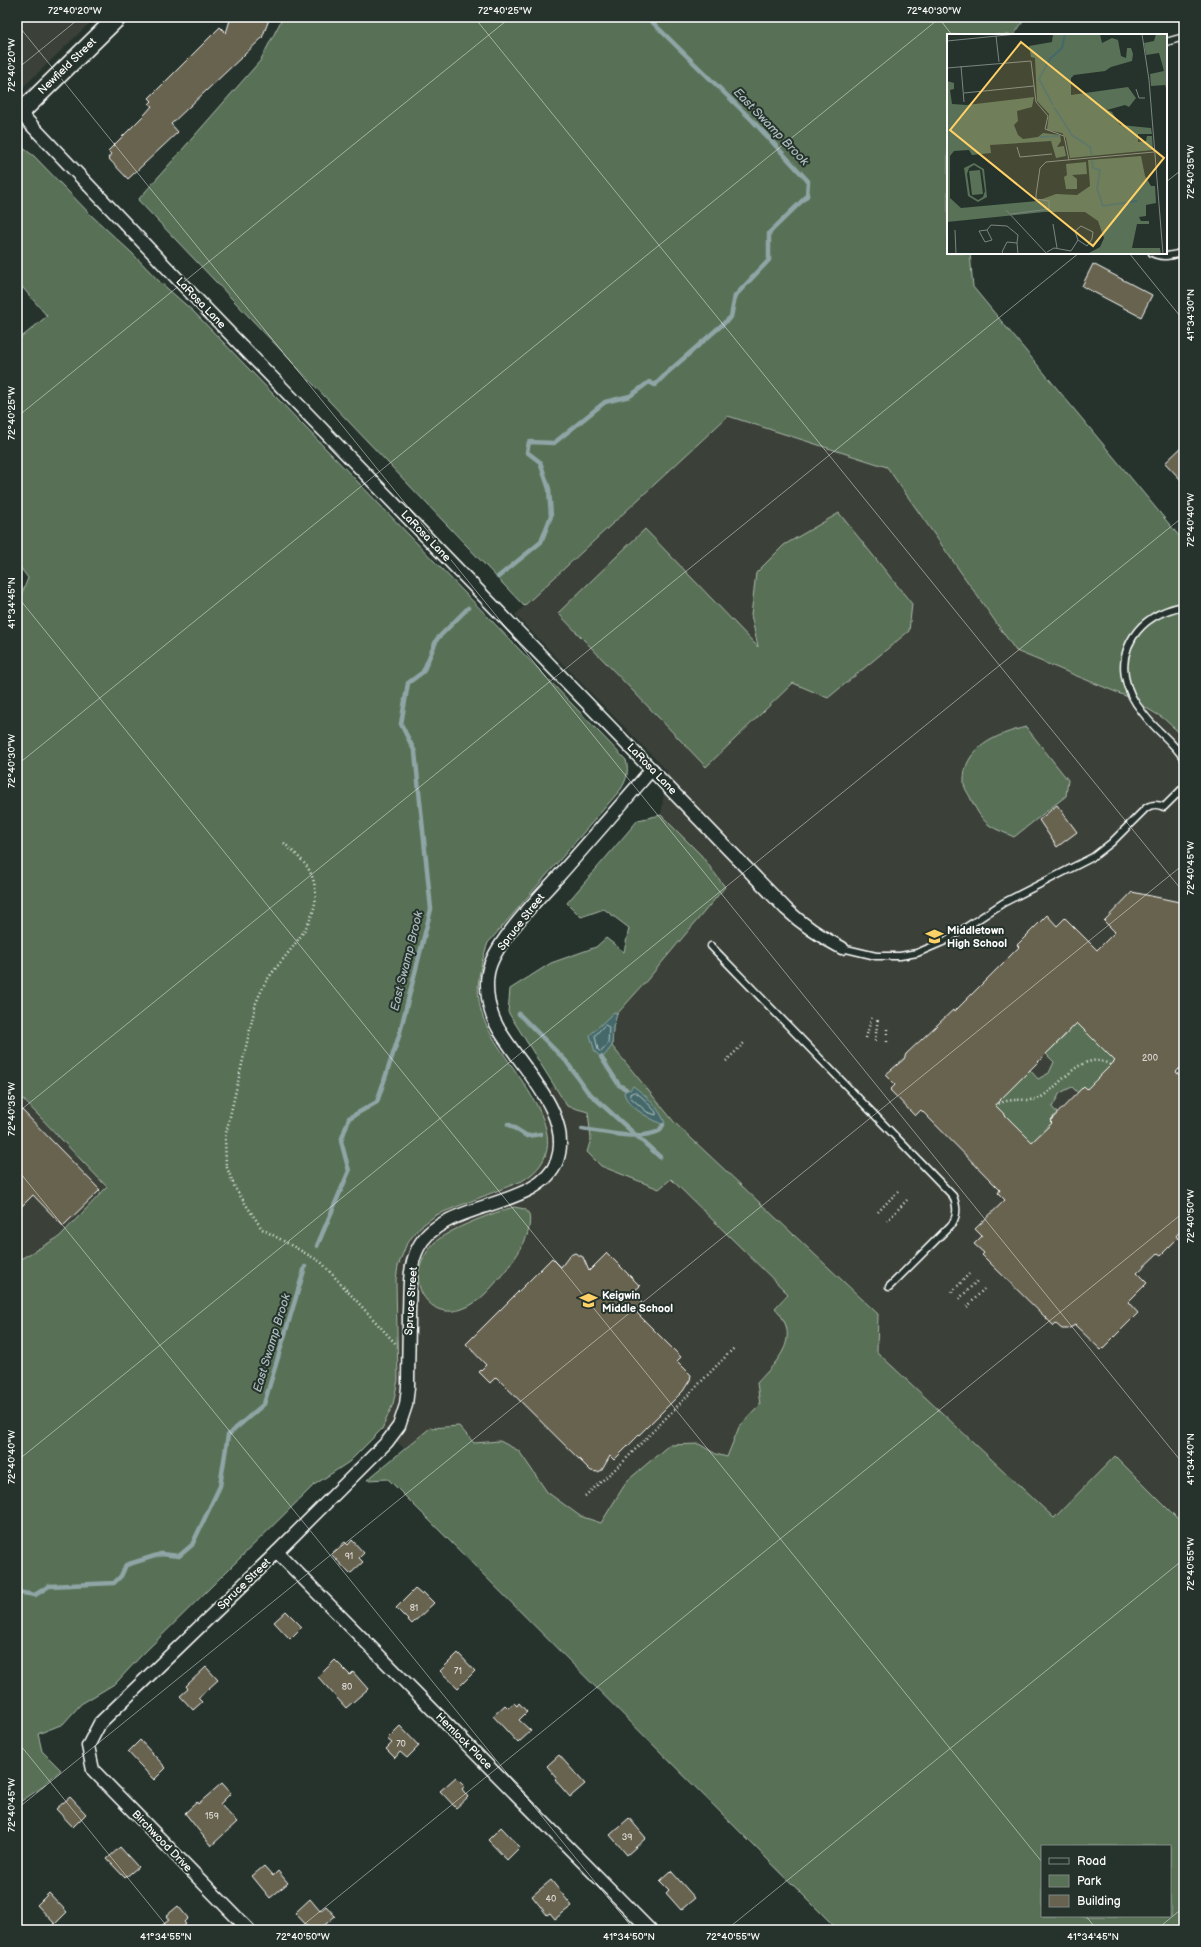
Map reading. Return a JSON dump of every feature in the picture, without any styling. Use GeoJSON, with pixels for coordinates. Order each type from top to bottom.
{"type":"FeatureCollection","features":[{"type":"Feature","properties":{"kind":"main road","name":"Newfield Street"},"geometry":{"type":"LineString","coordinates":[[18,114],[118,17]]}},
{"type":"Feature","properties":{"kind":"street","name":"LaRosa Lane"},"geometry":{"type":"LineString","coordinates":[[18,114],[786,909],[804,925],[842,948]]}},
{"type":"Feature","properties":{"kind":"street","name":"Spruce Street"},"geometry":{"type":"LineString","coordinates":[[88,1746],[100,1723],[277,1552],[387,1442],[399,1426],[406,1406],[408,1388],[410,1273],[416,1254],[422,1242],[430,1232],[452,1219],[520,1194],[535,1186],[548,1176],[555,1165],[558,1155],[559,1141],[555,1119],[549,1104],[531,1075],[496,1026],[487,988],[488,972],[494,958],[519,921],[652,769]]}},
{"type":"Feature","properties":{"kind":"street","name":"Hemlock Place"},"geometry":{"type":"LineString","coordinates":[[277,1552],[650,1930]]}},
{"type":"Feature","properties":{"kind":"street","name":"Birchwood Drive"},"geometry":{"type":"LineString","coordinates":[[88,1746],[93,1770],[248,1930]]}},
{"type":"Feature","properties":{"kind":"lane"},"geometry":{"type":"LineString","coordinates":[[1167,42],[1184,37]]}},
{"type":"Feature","properties":{"kind":"lane"},"geometry":{"type":"LineString","coordinates":[[1154,254],[1158,256],[1180,254],[1184,251]]}},
{"type":"Feature","properties":{"kind":"lane"},"geometry":{"type":"LineString","coordinates":[[1184,606],[1168,609],[1149,618],[1131,641],[1123,664],[1129,690],[1142,713],[1178,750],[1184,759]]}},
{"type":"Feature","properties":{"kind":"lane"},"geometry":{"type":"LineString","coordinates":[[842,948],[876,956],[900,956],[917,953],[944,941],[1003,903],[1093,857],[1111,843],[1146,808],[1150,805],[1164,807],[1184,787]]}},
{"type":"Feature","properties":{"kind":"lane"},"geometry":{"type":"LineString","coordinates":[[711,946],[953,1196],[957,1210],[956,1217],[952,1224],[889,1287]]}},
{"type":"Feature","properties":{"kind":"path"},"geometry":{"type":"LineString","coordinates":[[284,843],[307,867],[314,884],[315,900],[309,924],[301,938],[265,984],[256,1003],[225,1138],[226,1165],[235,1188],[262,1229],[321,1262],[394,1343]]}},
{"type":"Feature","properties":{"kind":"path"},"geometry":{"type":"LineString","coordinates":[[866,1038],[872,1016]]}},
{"type":"Feature","properties":{"kind":"path"},"geometry":{"type":"LineString","coordinates":[[875,1041],[878,1018]]}},
{"type":"Feature","properties":{"kind":"path"},"geometry":{"type":"LineString","coordinates":[[887,1026],[887,1042]]}},
{"type":"Feature","properties":{"kind":"path"},"geometry":{"type":"LineString","coordinates":[[726,1061],[745,1042]]}},
{"type":"Feature","properties":{"kind":"path"},"geometry":{"type":"LineString","coordinates":[[995,1105],[1016,1100],[1030,1101],[1039,1098],[1064,1076],[1081,1065],[1101,1062],[1111,1065]]}},
{"type":"Feature","properties":{"kind":"path"},"geometry":{"type":"LineString","coordinates":[[878,1212],[898,1191]]}},
{"type":"Feature","properties":{"kind":"path"},"geometry":{"type":"LineString","coordinates":[[887,1221],[907,1200]]}},
{"type":"Feature","properties":{"kind":"path"},"geometry":{"type":"LineString","coordinates":[[952,1292],[969,1274]]}},
{"type":"Feature","properties":{"kind":"path"},"geometry":{"type":"LineString","coordinates":[[959,1299],[976,1281]]}},
{"type":"Feature","properties":{"kind":"path"},"geometry":{"type":"LineString","coordinates":[[967,1307],[984,1289]]}},
{"type":"Feature","properties":{"kind":"path"},"geometry":{"type":"LineString","coordinates":[[585,1496],[623,1462],[734,1348]]}},
{"type":"Feature","properties":{"kind":"shaded area"},"geometry":{"type":"Polygon","coordinates":[[[17,17],[96,17],[17,93],[17,17]]]}},
{"type":"Feature","properties":{"kind":"shaded area","name":"Middletown High School"},"geometry":{"type":"Polygon","coordinates":[[[728,416],[887,467],[1016,651],[1128,697],[1163,718],[1184,737],[1184,1525],[1115,1456],[1054,1519],[877,1352],[878,1314],[675,1123],[612,1046],[613,1027],[617,1014],[724,887],[701,855],[661,815],[667,771],[515,615],[728,416]]]}},
{"type":"Feature","properties":{"kind":"shaded area","name":"Keigwin Middle School"},"geometry":{"type":"Polygon","coordinates":[[[554,1084],[567,1106],[588,1112],[591,1139],[587,1152],[671,1179],[788,1294],[783,1317],[788,1337],[782,1355],[757,1383],[760,1405],[739,1427],[727,1457],[716,1454],[699,1444],[627,1481],[601,1523],[580,1516],[547,1492],[519,1451],[500,1441],[474,1443],[459,1426],[430,1428],[405,1449],[382,1429],[393,1404],[398,1356],[396,1280],[398,1266],[407,1243],[420,1227],[436,1215],[522,1181],[540,1166],[547,1150],[545,1123],[536,1103],[554,1084]]]}},
{"type":"Feature","properties":{"kind":"shaded area"},"geometry":{"type":"Polygon","coordinates":[[[17,1093],[107,1187],[59,1237],[17,1261],[17,1093]]]}},
{"type":"Feature","properties":{"kind":"green space"},"geometry":{"type":"Polygon","coordinates":[[[283,17],[1026,17],[1015,34],[947,34],[947,254],[970,254],[973,287],[1184,542],[1184,737],[1163,718],[1128,697],[1016,651],[887,467],[728,416],[524,606],[138,200],[260,61],[283,17]]]}},
{"type":"Feature","properties":{"kind":"green space"},"geometry":{"type":"Polygon","coordinates":[[[17,147],[23,148],[34,156],[92,216],[132,253],[160,282],[194,312],[626,760],[627,772],[625,782],[621,789],[488,943],[482,961],[478,989],[480,1007],[492,1036],[534,1101],[544,1123],[548,1145],[541,1164],[522,1181],[436,1215],[420,1227],[407,1243],[398,1266],[396,1280],[398,1380],[393,1404],[382,1429],[349,1462],[314,1485],[139,1658],[116,1683],[81,1704],[63,1724],[38,1734],[42,1751],[61,1770],[38,1790],[17,1804],[17,1261],[59,1237],[107,1187],[17,1093],[17,606],[28,578],[17,563],[17,341],[47,316],[17,281],[17,147]]]}},
{"type":"Feature","properties":{"kind":"green space"},"geometry":{"type":"Polygon","coordinates":[[[839,513],[912,604],[909,631],[828,698],[793,683],[706,767],[558,613],[645,529],[758,647],[751,615],[756,573],[784,545],[839,513]]]}},
{"type":"Feature","properties":{"kind":"green space"},"geometry":{"type":"Polygon","coordinates":[[[1026,727],[1068,780],[1066,796],[1014,837],[992,827],[981,816],[965,787],[965,771],[969,760],[983,744],[1004,734],[1026,727]]]}},
{"type":"Feature","properties":{"kind":"green space"},"geometry":{"type":"Polygon","coordinates":[[[661,815],[701,855],[725,887],[617,1014],[613,1027],[612,1046],[675,1123],[878,1314],[877,1352],[1054,1518],[1115,1456],[1184,1525],[1184,1930],[838,1930],[388,1479],[367,1480],[430,1428],[459,1426],[474,1443],[500,1441],[519,1451],[547,1492],[580,1516],[601,1523],[627,1481],[669,1445],[699,1444],[716,1454],[727,1457],[739,1427],[760,1405],[757,1383],[773,1365],[784,1348],[787,1339],[787,1329],[783,1319],[775,1308],[788,1294],[671,1179],[659,1189],[601,1166],[587,1152],[591,1139],[588,1112],[567,1106],[508,1012],[510,989],[551,963],[596,947],[606,938],[624,952],[629,928],[604,909],[581,917],[567,903],[638,820],[661,815]]]}},
{"type":"Feature","properties":{"kind":"green space"},"geometry":{"type":"Polygon","coordinates":[[[1073,1018],[1115,1061],[1087,1089],[1084,1086],[1078,1093],[1072,1087],[1060,1093],[1052,1107],[1057,1113],[1050,1121],[1052,1123],[1032,1142],[989,1100],[1005,1095],[1030,1070],[1038,1079],[1049,1073],[1054,1062],[1046,1054],[1070,1031],[1073,1018]]]}},
{"type":"Feature","properties":{"kind":"green space"},"geometry":{"type":"Polygon","coordinates":[[[514,1207],[525,1209],[529,1214],[530,1221],[524,1243],[507,1269],[481,1297],[469,1306],[452,1311],[436,1308],[422,1294],[418,1277],[423,1259],[434,1243],[460,1227],[514,1207]]]}},
{"type":"Feature","properties":{"kind":"water"},"geometry":{"type":"Polygon","coordinates":[[[614,1012],[617,1014],[613,1027],[612,1046],[604,1056],[601,1057],[595,1052],[590,1035],[614,1012]]]}},
{"type":"Feature","properties":{"kind":"water"},"geometry":{"type":"Polygon","coordinates":[[[633,1086],[655,1106],[665,1123],[663,1125],[640,1112],[626,1098],[624,1093],[626,1089],[630,1090],[633,1086]]]}},
{"type":"Feature","properties":{"kind":"building"},"geometry":{"type":"Polygon","coordinates":[[[231,17],[270,17],[262,38],[171,124],[178,132],[128,179],[108,158],[111,154],[108,151],[152,106],[149,104],[152,101],[149,98],[220,27],[226,33],[231,17]]]}},
{"type":"Feature","properties":{"kind":"building"},"geometry":{"type":"Polygon","coordinates":[[[1093,264],[1152,295],[1141,317],[1082,286],[1093,264]]]}},
{"type":"Feature","properties":{"kind":"building"},"geometry":{"type":"Polygon","coordinates":[[[1184,445],[1184,483],[1165,463],[1184,445]]]}},
{"type":"Feature","properties":{"kind":"building"},"geometry":{"type":"Polygon","coordinates":[[[1057,805],[1077,832],[1057,847],[1039,820],[1057,805]]]}},
{"type":"Feature","properties":{"kind":"building"},"geometry":{"type":"Polygon","coordinates":[[[1132,892],[1184,903],[1184,1064],[1176,1072],[1184,1080],[1184,1227],[1176,1236],[1178,1238],[1161,1255],[1158,1253],[1137,1273],[1147,1283],[1128,1302],[1138,1313],[1101,1350],[1075,1325],[1068,1329],[1062,1329],[1056,1324],[1054,1326],[982,1255],[984,1253],[974,1244],[982,1236],[975,1229],[1005,1200],[998,1193],[1000,1190],[921,1110],[915,1116],[890,1090],[895,1085],[885,1075],[904,1059],[906,1054],[953,1010],[954,1012],[1019,947],[1017,945],[1047,915],[1057,926],[1065,918],[1097,950],[1115,932],[1104,921],[1132,892]],[[1077,1023],[995,1105],[1032,1142],[1052,1123],[1050,1121],[1084,1086],[1087,1089],[1115,1061],[1077,1023]]]}},
{"type":"Feature","properties":{"kind":"building"},"geometry":{"type":"Polygon","coordinates":[[[17,1105],[100,1190],[63,1226],[33,1195],[17,1211],[17,1105]]]}},
{"type":"Feature","properties":{"kind":"building"},"geometry":{"type":"Polygon","coordinates":[[[575,1253],[583,1257],[589,1271],[607,1253],[640,1286],[632,1293],[645,1306],[637,1313],[681,1357],[677,1361],[691,1375],[690,1380],[683,1391],[614,1460],[610,1456],[602,1470],[598,1472],[591,1471],[496,1377],[490,1383],[479,1372],[486,1365],[466,1344],[552,1258],[561,1267],[570,1255],[575,1253]]]}},
{"type":"Feature","properties":{"kind":"building"},"geometry":{"type":"Polygon","coordinates":[[[352,1540],[364,1553],[359,1558],[363,1562],[350,1574],[331,1554],[345,1542],[348,1545],[352,1540]]]}},
{"type":"Feature","properties":{"kind":"building"},"geometry":{"type":"Polygon","coordinates":[[[415,1589],[421,1594],[423,1592],[434,1603],[412,1624],[396,1608],[415,1589]]]}},
{"type":"Feature","properties":{"kind":"building"},"geometry":{"type":"Polygon","coordinates":[[[286,1611],[302,1627],[290,1639],[274,1622],[286,1611]]]}},
{"type":"Feature","properties":{"kind":"building"},"geometry":{"type":"Polygon","coordinates":[[[458,1653],[475,1671],[458,1688],[440,1671],[458,1653]]]}},
{"type":"Feature","properties":{"kind":"building"},"geometry":{"type":"Polygon","coordinates":[[[335,1660],[350,1675],[353,1672],[368,1689],[346,1708],[318,1677],[335,1660]]]}},
{"type":"Feature","properties":{"kind":"building"},"geometry":{"type":"Polygon","coordinates":[[[206,1667],[218,1680],[198,1698],[202,1702],[193,1710],[180,1696],[188,1689],[186,1686],[206,1667]]]}},
{"type":"Feature","properties":{"kind":"building"},"geometry":{"type":"Polygon","coordinates":[[[514,1703],[517,1706],[519,1703],[527,1712],[519,1720],[531,1731],[518,1743],[493,1716],[505,1705],[508,1708],[514,1703]]]}},
{"type":"Feature","properties":{"kind":"building"},"geometry":{"type":"Polygon","coordinates":[[[400,1726],[419,1746],[407,1758],[400,1752],[395,1758],[386,1749],[392,1743],[387,1739],[400,1726]]]}},
{"type":"Feature","properties":{"kind":"building"},"geometry":{"type":"Polygon","coordinates":[[[140,1740],[166,1768],[154,1780],[128,1752],[140,1740]]]}},
{"type":"Feature","properties":{"kind":"building"},"geometry":{"type":"Polygon","coordinates":[[[559,1755],[585,1784],[570,1797],[555,1780],[557,1778],[547,1766],[559,1755]]]}},
{"type":"Feature","properties":{"kind":"building"},"geometry":{"type":"Polygon","coordinates":[[[456,1777],[465,1786],[462,1789],[468,1797],[456,1808],[440,1791],[456,1777]]]}},
{"type":"Feature","properties":{"kind":"building"},"geometry":{"type":"Polygon","coordinates":[[[222,1783],[231,1793],[220,1804],[237,1822],[211,1846],[185,1813],[222,1783]]]}},
{"type":"Feature","properties":{"kind":"building"},"geometry":{"type":"Polygon","coordinates":[[[70,1797],[86,1814],[73,1827],[56,1809],[70,1797]]]}},
{"type":"Feature","properties":{"kind":"building"},"geometry":{"type":"Polygon","coordinates":[[[629,1818],[646,1838],[627,1855],[610,1835],[629,1818]]]}},
{"type":"Feature","properties":{"kind":"building"},"geometry":{"type":"Polygon","coordinates":[[[501,1827],[520,1847],[507,1860],[488,1840],[501,1827]]]}},
{"type":"Feature","properties":{"kind":"building"},"geometry":{"type":"Polygon","coordinates":[[[120,1847],[138,1867],[125,1878],[107,1859],[120,1847]]]}},
{"type":"Feature","properties":{"kind":"building"},"geometry":{"type":"Polygon","coordinates":[[[264,1866],[273,1876],[278,1871],[288,1883],[270,1898],[252,1876],[264,1866]]]}},
{"type":"Feature","properties":{"kind":"building"},"geometry":{"type":"Polygon","coordinates":[[[671,1871],[695,1898],[681,1910],[666,1893],[669,1890],[660,1881],[671,1871]]]}},
{"type":"Feature","properties":{"kind":"building"},"geometry":{"type":"Polygon","coordinates":[[[551,1880],[572,1906],[555,1919],[550,1913],[547,1915],[532,1896],[551,1880]]]}},
{"type":"Feature","properties":{"kind":"building"},"geometry":{"type":"Polygon","coordinates":[[[49,1893],[67,1912],[55,1924],[37,1905],[49,1893]]]}},
{"type":"Feature","properties":{"kind":"building"},"geometry":{"type":"Polygon","coordinates":[[[310,1899],[320,1911],[326,1906],[335,1916],[319,1930],[311,1930],[295,1913],[310,1899]]]}},
{"type":"Feature","properties":{"kind":"building"},"geometry":{"type":"Polygon","coordinates":[[[178,1906],[188,1918],[184,1922],[186,1924],[179,1930],[156,1930],[169,1920],[166,1916],[178,1906]]]}},
{"type":"Feature","properties":{"kind":"waterway","name":"East Swamp Brook"},"geometry":{"type":"LineString","coordinates":[[498,577],[541,542],[551,516],[549,489],[540,462],[527,452],[529,442],[554,443],[605,402],[630,396],[649,382],[655,385],[731,317],[735,296],[769,260],[769,233],[807,196],[808,181],[752,120],[647,17]]}},
{"type":"Feature","properties":{"kind":"waterway","name":"East Swamp Brook"},"geometry":{"type":"LineString","coordinates":[[317,1246],[349,1171],[341,1141],[349,1118],[377,1102],[399,1036],[431,909],[415,752],[401,724],[408,683],[423,672],[437,639],[468,608]]}},
{"type":"Feature","properties":{"kind":"waterway"},"geometry":{"type":"LineString","coordinates":[[519,1014],[566,1061],[587,1091],[660,1157]]}},
{"type":"Feature","properties":{"kind":"waterway"},"geometry":{"type":"LineString","coordinates":[[601,1057],[619,1085],[626,1089]]}},
{"type":"Feature","properties":{"kind":"waterway"},"geometry":{"type":"LineString","coordinates":[[508,1124],[527,1136],[541,1134]]}},
{"type":"Feature","properties":{"kind":"waterway"},"geometry":{"type":"LineString","coordinates":[[582,1129],[631,1136],[650,1134],[659,1131],[663,1125]]}},
{"type":"Feature","properties":{"kind":"waterway","name":"East Swamp Brook"},"geometry":{"type":"LineString","coordinates":[[17,1592],[35,1595],[49,1586],[114,1583],[121,1576],[126,1565],[161,1554],[179,1556],[192,1545],[220,1486],[228,1435],[264,1404],[305,1267]]}},
{"type":"Feature","properties":{"kind":"place","name":"Middletown High School"},"geometry":{"type":"Point","coordinates":[934,936]}},
{"type":"Feature","properties":{"kind":"place","name":"Keigwin Middle School"},"geometry":{"type":"Point","coordinates":[589,1301]}}]}
